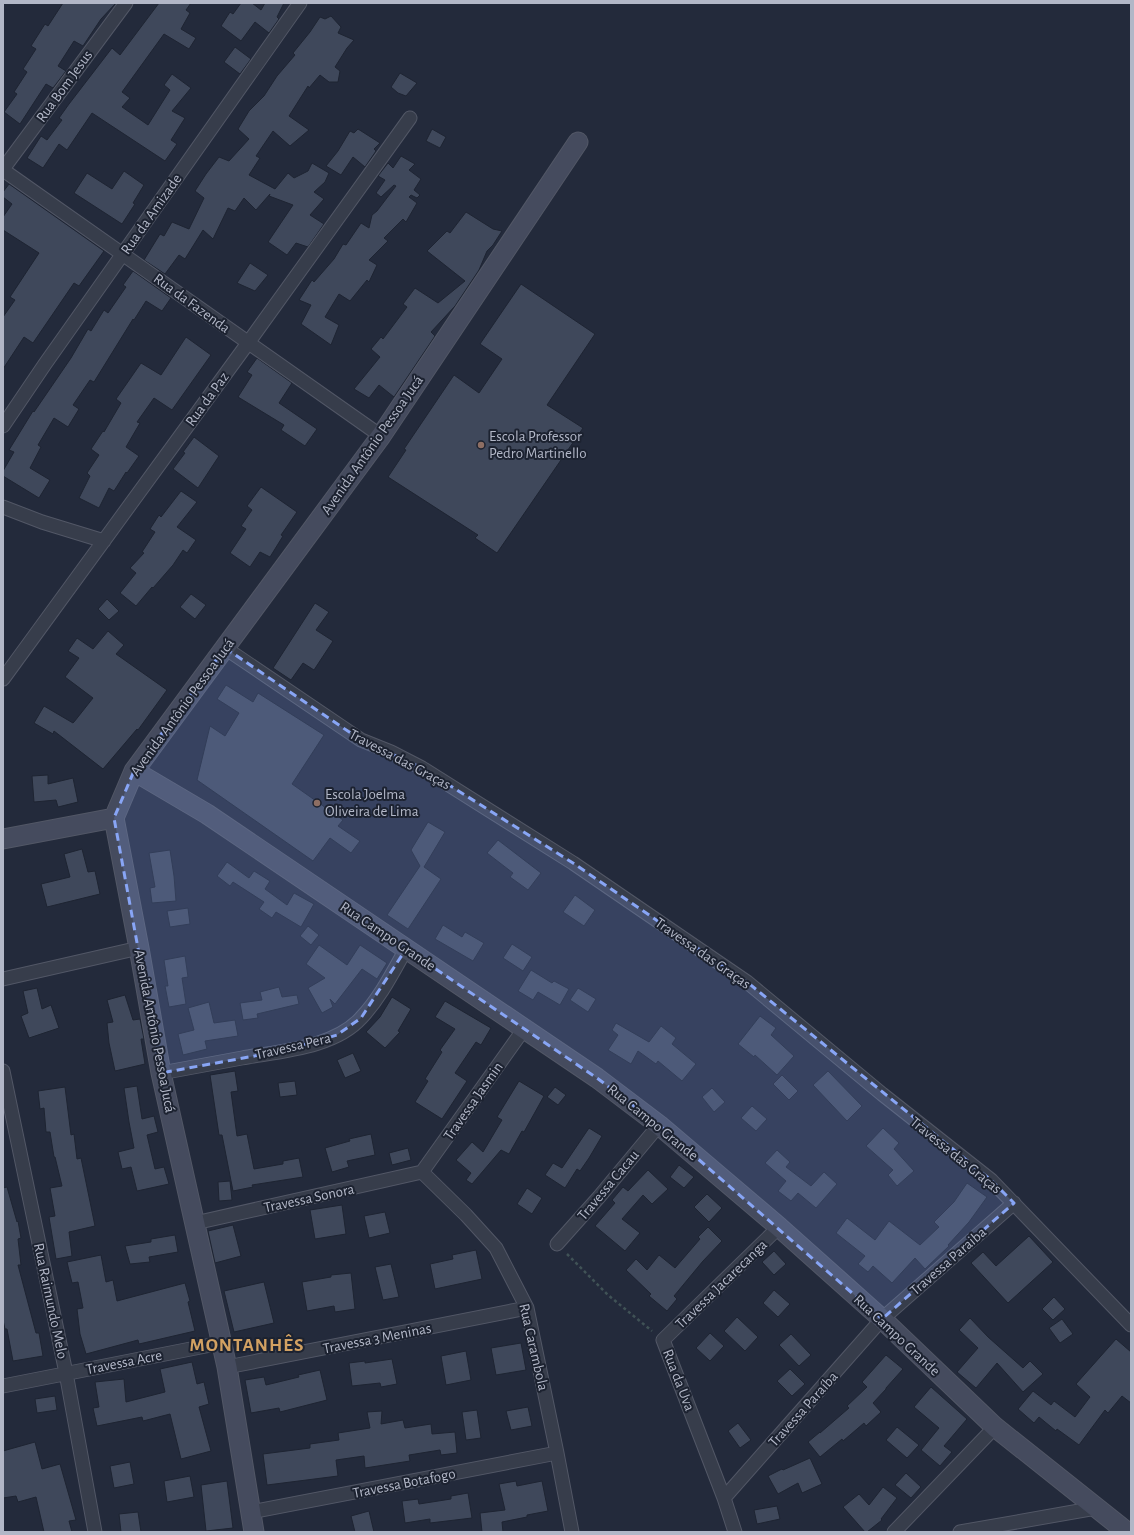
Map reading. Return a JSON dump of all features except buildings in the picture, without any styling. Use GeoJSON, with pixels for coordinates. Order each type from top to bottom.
{"type":"FeatureCollection","features":[{"type":"Feature","properties":{"kind":"street","name":"Rua Bom Jesus"},"geometry":{"type":"LineString","coordinates":[[3,169],[126,3]]}},
{"type":"Feature","properties":{"kind":"street","name":"Rua da Amizade"},"geometry":{"type":"LineString","coordinates":[[3,426],[45,364],[300,3]]}},
{"type":"Feature","properties":{"kind":"street","name":"Rua da Paz"},"geometry":{"type":"LineString","coordinates":[[3,679],[410,118]]}},
{"type":"Feature","properties":{"kind":"street","name":"Avenida Antônio Pessoa Jucá"},"geometry":{"type":"LineString","coordinates":[[254,1532],[227,1368],[161,1073],[114,818],[134,771],[381,436],[578,142]]}},
{"type":"Feature","properties":{"kind":"street","name":"Rua da Fazenda"},"geometry":{"type":"LineString","coordinates":[[3,169],[381,436]]}},
{"type":"Feature","properties":{"kind":"street"},"geometry":{"type":"LineString","coordinates":[[3,507],[42,522],[104,541]]}},
{"type":"Feature","properties":{"kind":"street","name":"Travessa das Graças"},"geometry":{"type":"LineString","coordinates":[[225,648],[361,740],[391,752],[417,765],[573,863],[747,982],[882,1094],[991,1180],[1131,1325]]}},
{"type":"Feature","properties":{"kind":"street","name":"Rua Campo Grande"},"geometry":{"type":"LineString","coordinates":[[134,771],[208,814],[597,1078],[659,1125],[779,1227],[882,1319],[995,1427],[1127,1532]]}},
{"type":"Feature","properties":{"kind":"street"},"geometry":{"type":"LineString","coordinates":[[3,839],[114,818]]}},
{"type":"Feature","properties":{"kind":"street"},"geometry":{"type":"LineString","coordinates":[[3,979],[139,948]]}},
{"type":"Feature","properties":{"kind":"street","name":"Travessa Pera"},"geometry":{"type":"LineString","coordinates":[[161,1073],[315,1044],[337,1035],[361,1018],[383,987],[406,949]]}},
{"type":"Feature","properties":{"kind":"street","name":"Travessa Jasmin"},"geometry":{"type":"LineString","coordinates":[[422,1172],[524,1029]]}},
{"type":"Feature","properties":{"kind":"street","name":"Rua Raimundo Melo"},"geometry":{"type":"LineString","coordinates":[[3,1072],[6,1108],[66,1373],[95,1532]]}},
{"type":"Feature","properties":{"kind":"street","name":"Travessa Cacau"},"geometry":{"type":"LineString","coordinates":[[557,1244],[599,1197],[659,1125]]}},
{"type":"Feature","properties":{"kind":"street","name":"Travessa Sonora"},"geometry":{"type":"LineString","coordinates":[[195,1223],[422,1172]]}},
{"type":"Feature","properties":{"kind":"street","name":"Rua Carambola"},"geometry":{"type":"LineString","coordinates":[[422,1172],[496,1248],[527,1308],[572,1532]]}},
{"type":"Feature","properties":{"kind":"street","name":"Travessa Paraiba"},"geometry":{"type":"LineString","coordinates":[[882,1319],[1014,1203]]}},
{"type":"Feature","properties":{"kind":"street","name":"Travessa Jacarecanga"},"geometry":{"type":"LineString","coordinates":[[663,1340],[779,1227]]}},
{"type":"Feature","properties":{"kind":"street","name":"Travessa 3 Meninas"},"geometry":{"type":"LineString","coordinates":[[227,1368],[527,1308]]}},
{"type":"Feature","properties":{"kind":"street","name":"Travessa Paraíba"},"geometry":{"type":"LineString","coordinates":[[724,1498],[882,1319]]}},
{"type":"Feature","properties":{"kind":"street","name":"Rua da Uva"},"geometry":{"type":"LineString","coordinates":[[663,1340],[724,1498],[735,1532]]}},
{"type":"Feature","properties":{"kind":"street","name":"Travessa Acre"},"geometry":{"type":"LineString","coordinates":[[3,1386],[221,1343]]}},
{"type":"Feature","properties":{"kind":"street"},"geometry":{"type":"LineString","coordinates":[[894,1532],[995,1427]]}},
{"type":"Feature","properties":{"kind":"street","name":"Travessa Botafogo"},"geometry":{"type":"LineString","coordinates":[[251,1512],[557,1453]]}},
{"type":"Feature","properties":{"kind":"street"},"geometry":{"type":"LineString","coordinates":[[960,1532],[1096,1508]]}},
{"type":"Feature","properties":{"kind":"path","name":"Rua da Uva"},"geometry":{"type":"LineString","coordinates":[[557,1244],[608,1295],[663,1340]]}},
{"type":"Feature","properties":{"kind":"highlighted area"},"geometry":{"type":"Polygon","coordinates":[[[225,648],[361,740],[422,768],[573,863],[747,982],[991,1180],[1014,1203],[882,1319],[659,1125],[597,1078],[406,949],[361,1018],[337,1035],[282,1051],[161,1073],[114,818],[134,771],[225,648]]]}},
{"type":"Feature","properties":{"kind":"place","name":"Escola Professor Pedro Martinello"},"geometry":{"type":"Point","coordinates":[481,445]}},
{"type":"Feature","properties":{"kind":"place","name":"Escola Joelma Oliveira de Lima"},"geometry":{"type":"Point","coordinates":[317,803]}},
{"type":"Feature","properties":{"kind":"district","name":"MONTANHÊS"},"geometry":{"type":"Point","coordinates":[247,1344]}}]}
